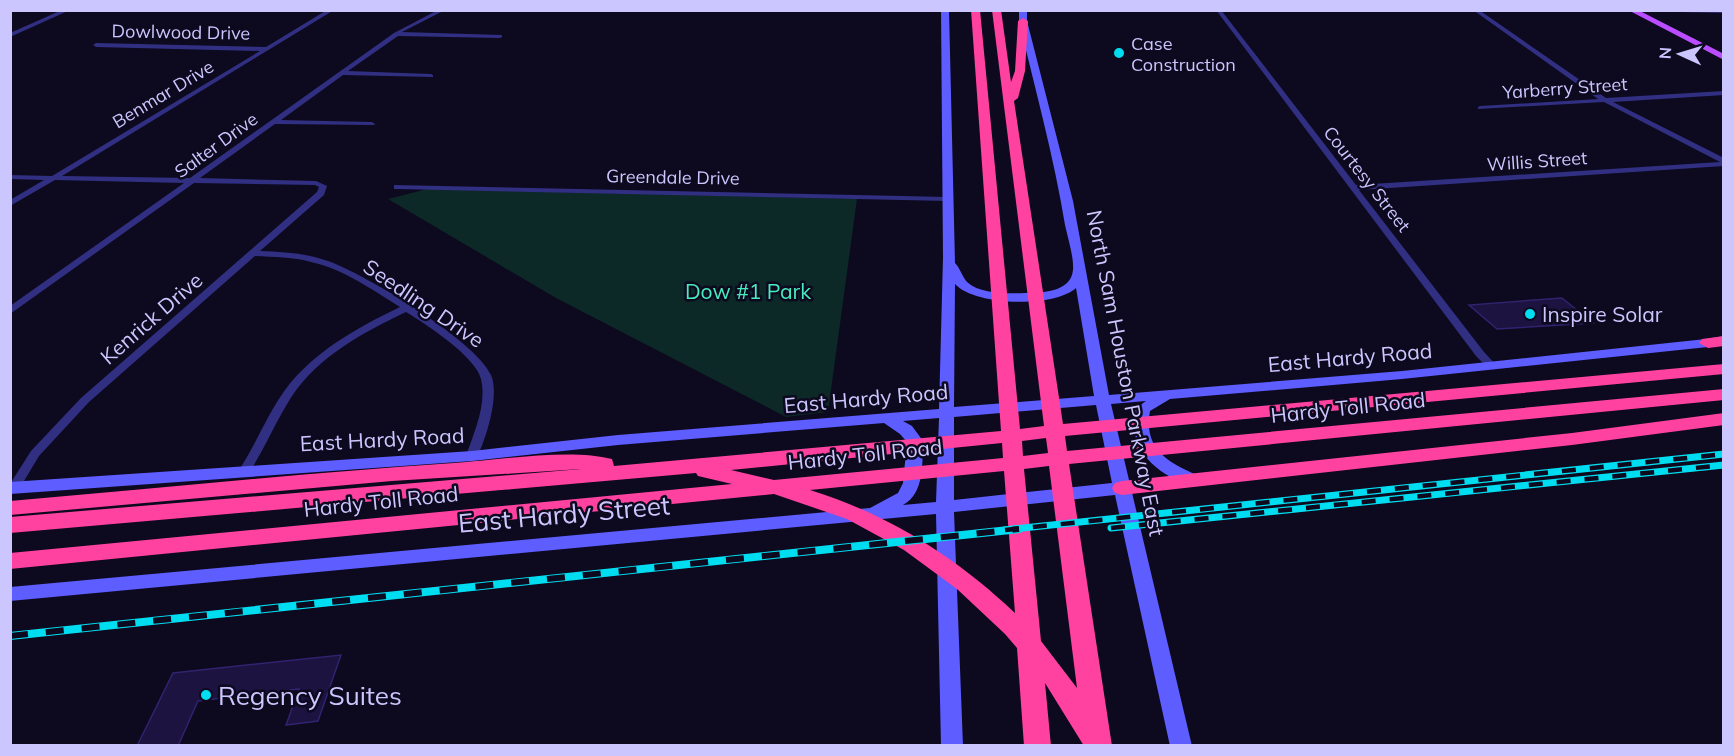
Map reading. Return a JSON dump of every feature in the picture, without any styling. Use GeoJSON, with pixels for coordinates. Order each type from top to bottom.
{"type":"FeatureCollection","features":[{"type":"Feature","properties":{"kind":"highway"},"geometry":{"type":"LineString","coordinates":[[966,10],[983,104]]}},
{"type":"Feature","properties":{"kind":"highway"},"geometry":{"type":"LineString","coordinates":[[975,10],[1038,746]]}},
{"type":"Feature","properties":{"kind":"highway"},"geometry":{"type":"LineString","coordinates":[[996,10],[1099,746]]}},
{"type":"Feature","properties":{"kind":"highway"},"geometry":{"type":"LineString","coordinates":[[1010,106],[1020,70],[1023,16]]}},
{"type":"Feature","properties":{"kind":"highway","name":"Hardy Toll Road"},"geometry":{"type":"LineString","coordinates":[[10,524],[883,450],[1187,417],[1724,369]]}},
{"type":"Feature","properties":{"kind":"highway","name":"Hardy Toll Road"},"geometry":{"type":"LineString","coordinates":[[10,561],[1724,394]]}},
{"type":"Feature","properties":{"kind":"highway"},"geometry":{"type":"LineString","coordinates":[[1122,488],[1572,439],[1724,419]]}},
{"type":"Feature","properties":{"kind":"highway"},"geometry":{"type":"LineString","coordinates":[[10,524],[272,481],[472,456]]}},
{"type":"Feature","properties":{"kind":"highway"},"geometry":{"type":"LineString","coordinates":[[12,495],[571,462],[700,470],[755,481],[826,502],[880,527],[930,558],[987,599],[1037,652],[1099,746]]}},
{"type":"Feature","properties":{"kind":"main road"},"geometry":{"type":"LineString","coordinates":[[945,10],[949,257],[947,507],[952,746]]}},
{"type":"Feature","properties":{"kind":"main road"},"geometry":{"type":"LineString","coordinates":[[1631,10],[1724,58]]}},
{"type":"Feature","properties":{"kind":"main road","name":"North Sam Houston Parkway East"},"geometry":{"type":"LineString","coordinates":[[1023,16],[1067,201],[1103,400],[1180,746]]}},
{"type":"Feature","properties":{"kind":"main road"},"geometry":{"type":"LineString","coordinates":[[949,257],[957,280],[980,294],[1047,297],[1064,292],[1073,285],[1079,271]]}},
{"type":"Feature","properties":{"kind":"main road","name":"East Hardy Road"},"geometry":{"type":"LineString","coordinates":[[12,495],[245,470],[472,456],[618,441],[1492,366],[1718,340]]}},
{"type":"Feature","properties":{"kind":"main road"},"geometry":{"type":"LineString","coordinates":[[1166,395],[1143,409],[1139,422],[1148,454],[1159,465],[1193,480]]}},
{"type":"Feature","properties":{"kind":"main road"},"geometry":{"type":"LineString","coordinates":[[870,514],[904,497],[912,483],[915,441],[906,430],[887,418]]}},
{"type":"Feature","properties":{"kind":"main road","name":"East Hardy Street"},"geometry":{"type":"LineString","coordinates":[[10,594],[947,507],[1122,488]]}},
{"type":"Feature","properties":{"kind":"street"},"geometry":{"type":"LineString","coordinates":[[10,32],[68,10]]}},
{"type":"Feature","properties":{"kind":"street","name":"Benmar Drive"},"geometry":{"type":"LineString","coordinates":[[10,204],[332,10]]}},
{"type":"Feature","properties":{"kind":"street","name":"Salter Drive"},"geometry":{"type":"LineString","coordinates":[[10,311],[396,34],[443,10]]}},
{"type":"Feature","properties":{"kind":"street","name":"Courtesy Street"},"geometry":{"type":"LineString","coordinates":[[1218,10],[1480,354],[1492,366]]}},
{"type":"Feature","properties":{"kind":"street"},"geometry":{"type":"LineString","coordinates":[[1475,10],[1604,100],[1724,163]]}},
{"type":"Feature","properties":{"kind":"street"},"geometry":{"type":"LineString","coordinates":[[1680,10],[1724,11]]}},
{"type":"Feature","properties":{"kind":"street"},"geometry":{"type":"LineString","coordinates":[[396,34],[500,36]]}},
{"type":"Feature","properties":{"kind":"street","name":"Dowlwood Drive"},"geometry":{"type":"LineString","coordinates":[[96,45],[266,49]]}},
{"type":"Feature","properties":{"kind":"street"},"geometry":{"type":"LineString","coordinates":[[341,73],[431,76]]}},
{"type":"Feature","properties":{"kind":"street","name":"Yarberry Street"},"geometry":{"type":"LineString","coordinates":[[1480,108],[1724,93]]}},
{"type":"Feature","properties":{"kind":"street"},"geometry":{"type":"LineString","coordinates":[[272,122],[372,123]]}},
{"type":"Feature","properties":{"kind":"street","name":"Willis Street"},"geometry":{"type":"LineString","coordinates":[[1353,188],[1724,163]]}},
{"type":"Feature","properties":{"kind":"street"},"geometry":{"type":"LineString","coordinates":[[10,177],[191,181]]}},
{"type":"Feature","properties":{"kind":"street","name":"Kenrick Drive"},"geometry":{"type":"LineString","coordinates":[[12,495],[35,454],[85,400],[321,193],[323,186],[316,183],[191,181]]}},
{"type":"Feature","properties":{"kind":"street","name":"Greendale Drive"},"geometry":{"type":"LineString","coordinates":[[397,187],[948,199]]}},
{"type":"Feature","properties":{"kind":"street","name":"Seedling Drive"},"geometry":{"type":"LineString","coordinates":[[254,253],[294,256],[329,264],[406,308],[470,352],[486,375],[487,406],[472,456]]}},
{"type":"Feature","properties":{"kind":"street"},"geometry":{"type":"LineString","coordinates":[[245,470],[279,408],[306,372],[344,341],[406,308]]}},
{"type":"Feature","properties":{"kind":"green space","name":"Dow #1 Park"},"geometry":{"type":"Polygon","coordinates":[[[427,189],[857,199],[828,412],[786,417],[556,298],[388,199],[427,189]]]}},
{"type":"Feature","properties":{"kind":"building","name":"Inspire Solar"},"geometry":{"type":"Polygon","coordinates":[[[1562,298],[1593,323],[1497,329],[1469,305],[1562,298]]]}},
{"type":"Feature","properties":{"kind":"building","name":"Regency Suites"},"geometry":{"type":"Polygon","coordinates":[[[341,655],[318,721],[286,725],[299,689],[198,701],[178,746],[137,746],[173,673],[341,655]]]}},
{"type":"Feature","properties":{"kind":"railway"},"geometry":{"type":"LineString","coordinates":[[1005,530],[1724,454]]}},
{"type":"Feature","properties":{"kind":"railway"},"geometry":{"type":"LineString","coordinates":[[1111,528],[1724,465]]}},
{"type":"Feature","properties":{"kind":"railway"},"geometry":{"type":"LineString","coordinates":[[10,636],[1019,529]]}},
{"type":"Feature","properties":{"kind":"place","name":"Case Construction"},"geometry":{"type":"Point","coordinates":[1119,53]}},
{"type":"Feature","properties":{"kind":"place","name":"Inspire Solar"},"geometry":{"type":"Point","coordinates":[1530,314]}},
{"type":"Feature","properties":{"kind":"place","name":"Regency Suites"},"geometry":{"type":"Point","coordinates":[206,695]}}]}
